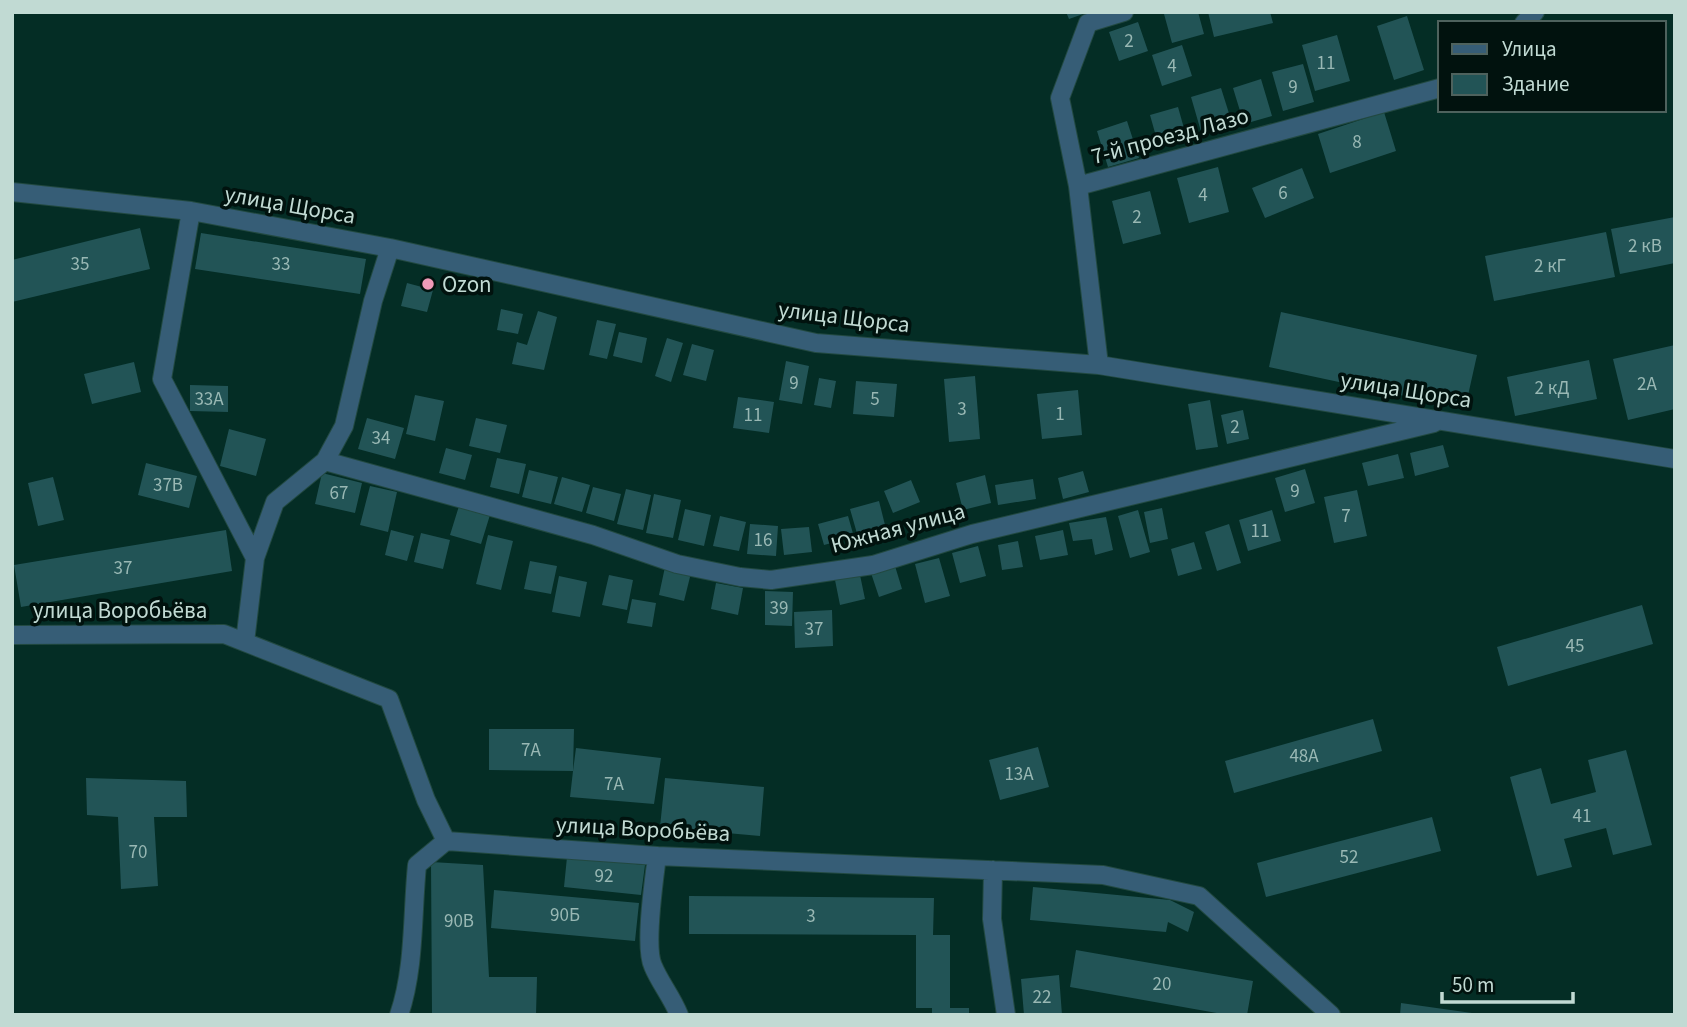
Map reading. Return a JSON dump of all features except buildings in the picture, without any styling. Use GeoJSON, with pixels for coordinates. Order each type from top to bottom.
{"type":"FeatureCollection","features":[{"type":"Feature","properties":{"kind":"street","name":"7-й проезд Лазо"},"geometry":{"type":"LineString","coordinates":[[1124,12],[1088,23],[1060,98],[1078,186],[1438,89]]}},
{"type":"Feature","properties":{"kind":"street"},"geometry":{"type":"LineString","coordinates":[[1078,186],[1099,365]]}},
{"type":"Feature","properties":{"kind":"street","name":"улица Щорса"},"geometry":{"type":"LineString","coordinates":[[12,192],[191,211],[390,248],[816,343],[1099,365],[1675,459]]}},
{"type":"Feature","properties":{"kind":"street"},"geometry":{"type":"LineString","coordinates":[[191,211],[162,379],[255,558]]}},
{"type":"Feature","properties":{"kind":"street"},"geometry":{"type":"LineString","coordinates":[[245,642],[255,558],[275,502],[325,461],[344,426],[373,301],[390,248]]}},
{"type":"Feature","properties":{"kind":"street","name":"Южная улица"},"geometry":{"type":"LineString","coordinates":[[325,461],[593,535],[677,564],[740,577],[771,580],[873,565],[984,531],[1446,421]]}},
{"type":"Feature","properties":{"kind":"street","name":"улица Воробьёва"},"geometry":{"type":"LineString","coordinates":[[12,635],[224,634],[389,699],[426,800],[446,841],[657,856],[1103,875],[1199,896],[1331,1015]]}},
{"type":"Feature","properties":{"kind":"street"},"geometry":{"type":"LineString","coordinates":[[399,1015],[410,984],[411,925],[417,865],[446,841]]}},
{"type":"Feature","properties":{"kind":"street"},"geometry":{"type":"LineString","coordinates":[[657,856],[651,912],[651,964],[672,996],[679,1015]]}},
{"type":"Feature","properties":{"kind":"street"},"geometry":{"type":"LineString","coordinates":[[993,870],[992,919],[1006,1015]]}},
{"type":"Feature","properties":{"kind":"place","name":"Ozon"},"geometry":{"type":"Point","coordinates":[428,284]}}]}
